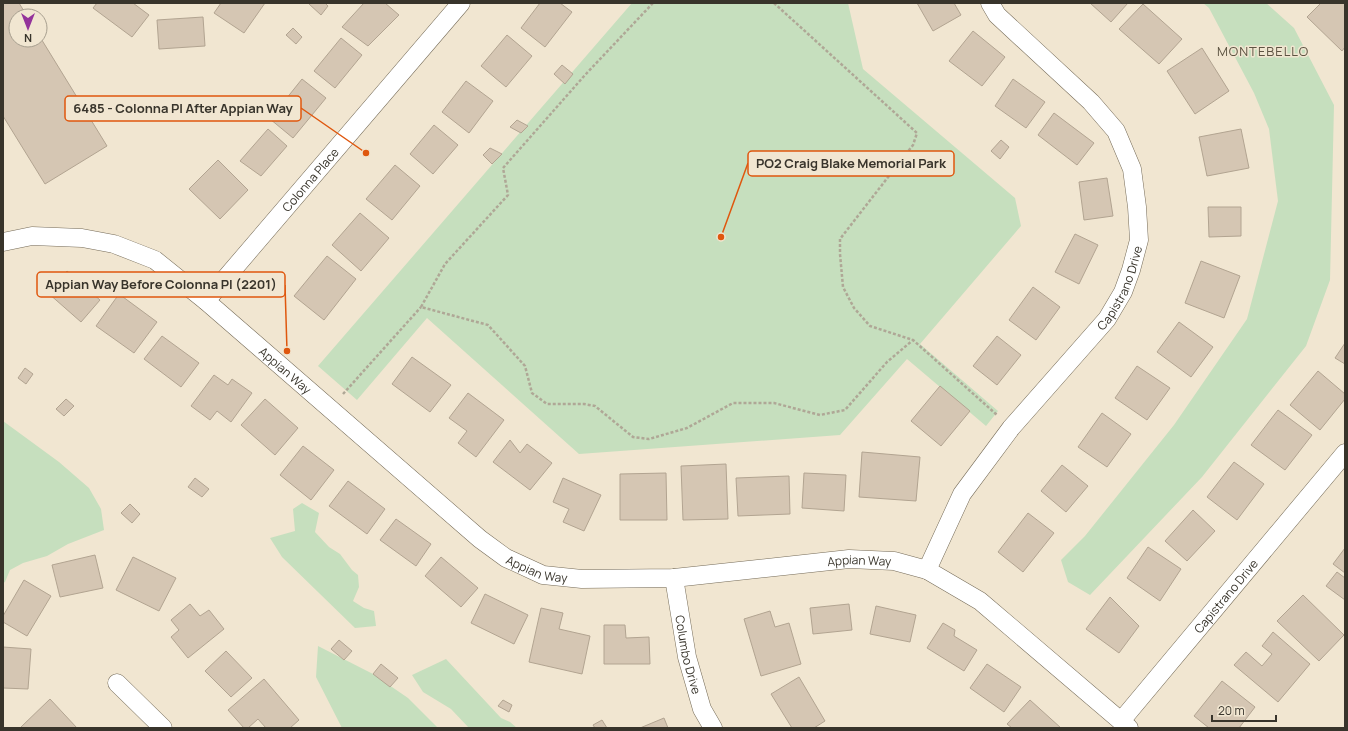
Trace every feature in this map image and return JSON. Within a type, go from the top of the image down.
[{"type":"street","name":"Colonna Place","points":[[206,301],[461,3]]},
{"type":"street","name":"Capistrano Drive","points":[[927,570],[962,494],[1011,428],[1107,319],[1123,292],[1139,240],[1137,207],[1132,169],[1116,131],[1091,102],[997,14],[990,3]]},
{"type":"street","name":"Appian Way","points":[[3,242],[32,236],[82,238],[114,244],[155,260],[206,301],[480,539],[506,558],[543,575],[582,579],[674,578],[849,559],[894,561],[927,570],[980,601],[1125,724]]},
{"type":"street","name":"Capistrano Drive","points":[[1125,724],[1345,453]]},
{"type":"street","name":"Columbo Drive","points":[[674,578],[687,657],[702,709],[712,728]]},
{"type":"street","points":[[117,683],[163,728]]},
{"type":"path","points":[[330,409],[421,306],[446,264],[508,195],[503,168],[585,75],[653,3]]},
{"type":"path","points":[[774,3],[917,134],[913,145],[840,239],[842,287],[854,308],[870,326],[913,340],[1011,428]]},
{"type":"path","points":[[421,306],[488,325],[525,366],[532,393],[547,404],[584,404],[595,406],[633,437],[649,439],[687,428],[733,403],[774,403],[820,415],[845,410],[887,362],[913,340]]},
{"type":"green space","points":[[632,3],[848,3],[863,69],[1015,198],[1021,226],[920,344],[998,411],[986,426],[907,359],[840,435],[579,454],[427,318],[357,400],[318,366]]},
{"type":"green space","points":[[1203,3],[1266,3],[1294,28],[1334,105],[1330,280],[1306,346],[1202,477],[1090,595],[1068,582],[1061,560],[1085,536],[1174,425],[1247,319],[1278,201],[1269,129],[1254,93],[1209,8]]},
{"type":"green space","points":[[3,421],[59,462],[89,488],[101,509],[104,530],[68,544],[47,556],[23,563],[10,570],[5,582],[3,583]]},
{"type":"green space","points":[[302,503],[319,513],[315,532],[329,547],[340,554],[352,570],[358,575],[359,587],[353,601],[364,608],[374,611],[376,626],[355,628],[282,557],[270,538],[295,531],[293,509]]},
{"type":"green space","points":[[318,646],[373,674],[408,698],[438,728],[342,728],[316,677]]},
{"type":"green space","points":[[446,659],[501,718],[510,722],[517,728],[469,728],[451,709],[423,692],[412,675]]},
{"type":"building","points":[[3,3],[19,3],[22,8],[8,8],[8,48],[47,48],[107,146],[45,184],[3,116]]},
{"type":"building","points":[[97,3],[133,3],[149,15],[132,37],[93,8]]},
{"type":"building","points":[[221,3],[265,3],[244,33],[214,13]]},
{"type":"building","points":[[325,3],[328,6],[321,15],[309,4]]},
{"type":"building","points":[[364,3],[385,3],[399,15],[368,46],[342,27]]},
{"type":"building","points":[[540,3],[560,3],[572,12],[545,47],[521,28]]},
{"type":"building","points":[[917,3],[954,3],[961,15],[933,31]]},
{"type":"building","points":[[1090,3],[1128,3],[1111,22]]},
{"type":"building","points":[[1321,3],[1345,4],[1345,47],[1342,51],[1307,17]]},
{"type":"building","points":[[1143,4],[1182,39],[1159,64],[1119,29]]},
{"type":"building","points":[[203,17],[205,46],[159,49],[157,20]]},
{"type":"building","points":[[293,28],[302,37],[296,44],[286,35]]},
{"type":"building","points":[[973,31],[1005,57],[982,86],[949,61]]},
{"type":"building","points":[[507,35],[532,56],[506,87],[481,66]]},
{"type":"building","points":[[341,38],[362,55],[335,88],[314,71]]},
{"type":"building","points":[[1202,48],[1229,91],[1195,114],[1167,71]]},
{"type":"building","points":[[562,65],[573,74],[565,84],[554,74]]},
{"type":"building","points":[[302,79],[326,98],[293,138],[270,119]]},
{"type":"building","points":[[1013,79],[1045,102],[1026,128],[995,106]]},
{"type":"building","points":[[466,81],[493,101],[469,133],[442,112]]},
{"type":"building","points":[[1054,113],[1094,143],[1077,165],[1038,135]]},
{"type":"building","points":[[517,120],[528,126],[521,133],[510,127]]},
{"type":"building","points":[[434,125],[458,145],[433,174],[410,154]]},
{"type":"building","points":[[268,129],[287,146],[261,176],[240,161]]},
{"type":"building","points":[[1241,129],[1249,168],[1207,176],[1199,137]]},
{"type":"building","points":[[1001,140],[1009,147],[1000,159],[991,151]]},
{"type":"building","points":[[490,148],[502,154],[492,164],[483,155]]},
{"type":"building","points":[[218,160],[248,190],[220,219],[189,189]]},
{"type":"building","points":[[395,165],[420,186],[392,220],[366,199]]},
{"type":"building","points":[[1107,178],[1113,216],[1084,220],[1079,182]]},
{"type":"building","points":[[1208,207],[1241,207],[1241,236],[1209,237]]},
{"type":"building","points":[[360,213],[389,238],[361,271],[332,245]]},
{"type":"building","points":[[1075,234],[1098,245],[1079,284],[1055,272]]},
{"type":"building","points":[[327,256],[356,279],[324,320],[294,296]]},
{"type":"building","points":[[1201,261],[1240,276],[1224,318],[1185,303]]},
{"type":"building","points":[[67,271],[100,300],[81,322],[48,293]]},
{"type":"building","points":[[1033,287],[1060,307],[1036,340],[1009,320]]},
{"type":"building","points":[[119,294],[157,322],[134,353],[96,326]]},
{"type":"building","points":[[1179,322],[1213,347],[1191,377],[1157,352]]},
{"type":"building","points":[[162,336],[199,363],[181,387],[144,359]]},
{"type":"building","points":[[997,336],[1021,355],[997,385],[973,366]]},
{"type":"building","points":[[1345,343],[1345,364],[1335,358]]},
{"type":"building","points":[[412,357],[451,385],[430,412],[392,384]]},
{"type":"building","points":[[1137,366],[1170,388],[1147,420],[1115,398]]},
{"type":"building","points":[[25,368],[33,374],[26,384],[18,378]]},
{"type":"building","points":[[1318,371],[1345,394],[1345,399],[1320,430],[1290,405]]},
{"type":"building","points":[[214,375],[228,385],[232,379],[252,393],[231,422],[217,411],[210,420],[191,406]]},
{"type":"building","points":[[940,386],[970,411],[941,446],[911,421]]},
{"type":"building","points":[[468,393],[504,420],[476,457],[458,443],[467,431],[449,418]]},
{"type":"building","points":[[66,399],[74,406],[64,416],[56,409]]},
{"type":"building","points":[[265,399],[298,428],[275,455],[241,425]]},
{"type":"building","points":[[1278,410],[1312,435],[1285,470],[1251,445]]},
{"type":"building","points":[[1102,413],[1131,434],[1107,467],[1078,447]]},
{"type":"building","points":[[510,440],[520,453],[527,444],[552,463],[530,490],[493,462]]},
{"type":"building","points":[[303,446],[334,470],[311,500],[280,475]]},
{"type":"building","points":[[862,452],[920,457],[916,501],[859,497]]},
{"type":"building","points":[[1234,462],[1264,484],[1237,520],[1207,497]]},
{"type":"building","points":[[726,464],[728,519],[683,520],[681,466]]},
{"type":"building","points":[[1062,465],[1088,486],[1066,512],[1041,491]]},
{"type":"building","points":[[666,473],[667,520],[620,520],[620,474]]},
{"type":"building","points":[[804,473],[846,475],[844,511],[802,508]]},
{"type":"building","points":[[789,476],[790,514],[738,516],[736,478]]},
{"type":"building","points":[[195,478],[209,489],[202,497],[188,487]]},
{"type":"building","points":[[563,478],[601,495],[584,531],[563,522],[569,509],[553,502]]},
{"type":"building","points":[[348,481],[385,509],[367,534],[329,506]]},
{"type":"building","points":[[130,504],[140,514],[132,523],[121,513]]},
{"type":"building","points":[[1193,510],[1215,531],[1187,561],[1165,541]]},
{"type":"building","points":[[1028,513],[1054,533],[1023,572],[998,552]]},
{"type":"building","points":[[396,519],[431,544],[416,566],[380,540]]},
{"type":"building","points":[[1148,547],[1181,569],[1160,601],[1127,578]]},
{"type":"building","points":[[1345,548],[1345,573],[1333,564]]},
{"type":"building","points":[[95,555],[103,588],[60,597],[52,565]]},
{"type":"building","points":[[133,557],[176,578],[159,611],[116,590]]},
{"type":"building","points":[[441,557],[478,588],[461,607],[425,576]]},
{"type":"building","points":[[1337,572],[1345,578],[1345,600],[1326,586]]},
{"type":"building","points":[[24,580],[51,596],[27,636],[3,622],[3,616]]},
{"type":"building","points":[[485,594],[528,615],[514,644],[471,623]]},
{"type":"building","points":[[1303,595],[1344,635],[1319,661],[1277,621]]},
{"type":"building","points":[[1110,597],[1139,626],[1119,653],[1086,629]]},
{"type":"building","points":[[190,604],[200,616],[209,610],[224,629],[188,658],[171,637],[179,630],[171,620]]},
{"type":"building","points":[[849,604],[852,630],[813,634],[810,608]]},
{"type":"building","points":[[876,606],[916,615],[910,642],[870,634]]},
{"type":"building","points":[[541,608],[563,613],[559,629],[590,636],[582,674],[529,662]]},
{"type":"building","points":[[770,611],[775,627],[789,623],[801,664],[761,676],[744,619]]},
{"type":"building","points":[[943,623],[955,630],[954,636],[977,650],[964,671],[927,648]]},
{"type":"building","points":[[604,625],[625,625],[626,638],[649,637],[650,664],[604,664]]},
{"type":"building","points":[[1273,632],[1310,664],[1278,702],[1234,665],[1246,652],[1262,666],[1272,654],[1262,646]]},
{"type":"building","points":[[339,640],[352,651],[344,660],[331,649]]},
{"type":"building","points":[[3,647],[31,649],[28,689],[3,688]]},
{"type":"building","points":[[226,651],[252,678],[231,697],[205,671]]},
{"type":"building","points":[[381,664],[398,678],[390,687],[373,674]]},
{"type":"building","points":[[987,664],[1021,687],[1004,712],[970,688]]},
{"type":"building","points":[[799,677],[825,721],[814,728],[792,728],[771,694]]},
{"type":"building","points":[[264,679],[299,720],[290,728],[266,728],[258,719],[248,728],[244,728],[228,710]]},
{"type":"building","points":[[1222,681],[1255,707],[1239,728],[1209,728],[1194,716]]},
{"type":"building","points":[[50,699],[77,728],[21,727]]},
{"type":"building","points":[[503,700],[512,705],[509,712],[498,706]]},
{"type":"building","points":[[1030,700],[1061,728],[1012,728],[1007,724]]},
{"type":"building","points":[[664,718],[668,728],[640,728]]},
{"type":"building","points":[[602,720],[607,728],[595,728],[593,725]]},
{"type":"place","name":"6485 - Colonna Pl After Appian Way","points":[[366,153]]},
{"type":"place","name":"PO2 Craig Blake Memorial Park","points":[[721,237]]},
{"type":"place","name":"Appian Way Before Colonna Pl (2201)","points":[[287,351]]},
{"type":"district","name":"MONTEBELLO","points":[[1263,51]]}]
